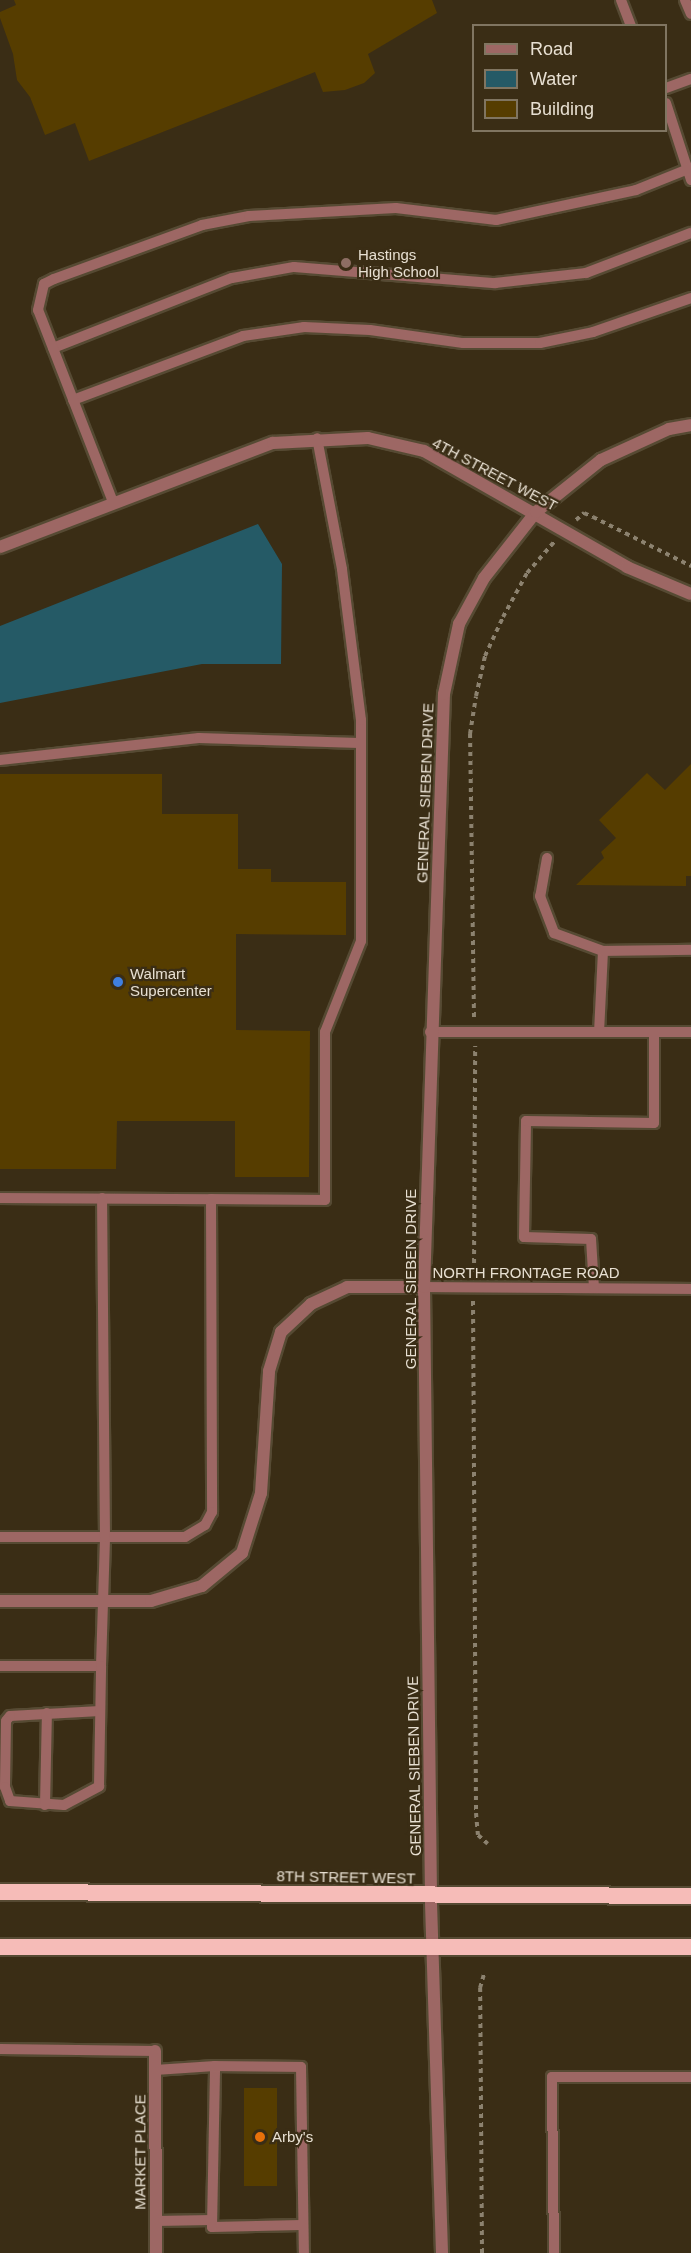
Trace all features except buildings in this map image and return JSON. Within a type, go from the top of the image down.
[{"type":"highway","name":"8TH STREET WEST","points":[[0,1892],[691,1896]]},
{"type":"highway","points":[[0,1947],[691,1947]]},
{"type":"street","name":"GENERAL SIEBEN DRIVE","points":[[442,2253],[431,1896],[424,1287],[430,1032],[444,694],[459,624],[484,579],[536,512],[601,460],[669,429],[691,425]]},
{"type":"street","name":"4TH STREET WEST","points":[[0,547],[113,502],[273,443],[317,438],[368,438],[424,451],[536,512],[627,567],[691,594]]},
{"type":"street","name":"NORTH FRONTAGE ROAD","points":[[0,1601],[151,1601],[202,1586],[242,1552],[261,1493],[269,1371],[281,1332],[311,1304],[347,1287],[424,1287]]},
{"type":"street","name":"MARKET PLACE","points":[[155,2051],[156,2253]]},
{"type":"lane","points":[[621,0],[630,24]]},
{"type":"lane","points":[[685,0],[691,14]]},
{"type":"lane","points":[[667,88],[691,79]]},
{"type":"lane","points":[[113,502],[38,310],[38,297],[44,285],[202,225],[292,211],[396,208],[496,220],[636,190],[690,173],[667,107]]},
{"type":"lane","points":[[53,348],[232,278],[284,269],[495,284],[586,273],[691,233]]},
{"type":"lane","points":[[73,400],[243,336],[304,327],[370,330],[463,343],[540,343],[593,332],[691,298]]},
{"type":"lane","points":[[0,1198],[325,1200],[325,1032],[361,941],[359,743],[361,720],[355,656],[317,438]]},
{"type":"lane","points":[[0,760],[199,738],[359,743]]},
{"type":"lane","points":[[547,858],[540,896],[554,933],[603,951],[691,950]]},
{"type":"lane","points":[[599,1032],[603,951]]},
{"type":"lane","points":[[430,1032],[691,1032]]},
{"type":"lane","points":[[594,1288],[591,1239],[524,1237],[526,1121],[654,1123],[654,1032]]},
{"type":"lane","points":[[100,1711],[18,1713],[6,1721],[5,1795],[16,1804],[45,1805],[76,1800],[99,1786],[105,1537],[102,1198]]},
{"type":"lane","points":[[0,1537],[185,1537],[205,1526],[212,1512],[211,1199]]},
{"type":"lane","name":"NORTH FRONTAGE ROAD","points":[[424,1287],[691,1289]]},
{"type":"lane","points":[[0,1666],[101,1666]]},
{"type":"lane","points":[[45,1805],[46,1713]]},
{"type":"lane","points":[[0,2049],[155,2051]]},
{"type":"lane","points":[[155,2070],[215,2066],[301,2067],[301,2225],[304,2253]]},
{"type":"lane","points":[[215,2066],[212,2228],[301,2225]]},
{"type":"lane","points":[[554,2253],[552,2077],[691,2077]]},
{"type":"lane","points":[[156,2221],[212,2220]]},
{"type":"path","points":[[593,517],[691,566]]},
{"type":"path","points":[[488,1845],[478,1835],[476,1813],[474,1032],[470,734],[485,656],[502,617],[527,573],[565,529]]},
{"type":"path","points":[[482,2253],[480,1988],[484,1974]]},
{"type":"water","points":[[258,524],[282,564],[281,664],[202,664],[0,703],[0,626]]},
{"type":"place","name":"Hastings High School","points":[[346,263]]},
{"type":"place","name":"Walmart Supercenter","points":[[118,982]]},
{"type":"place","name":"Arby's","points":[[260,2137]]}]
